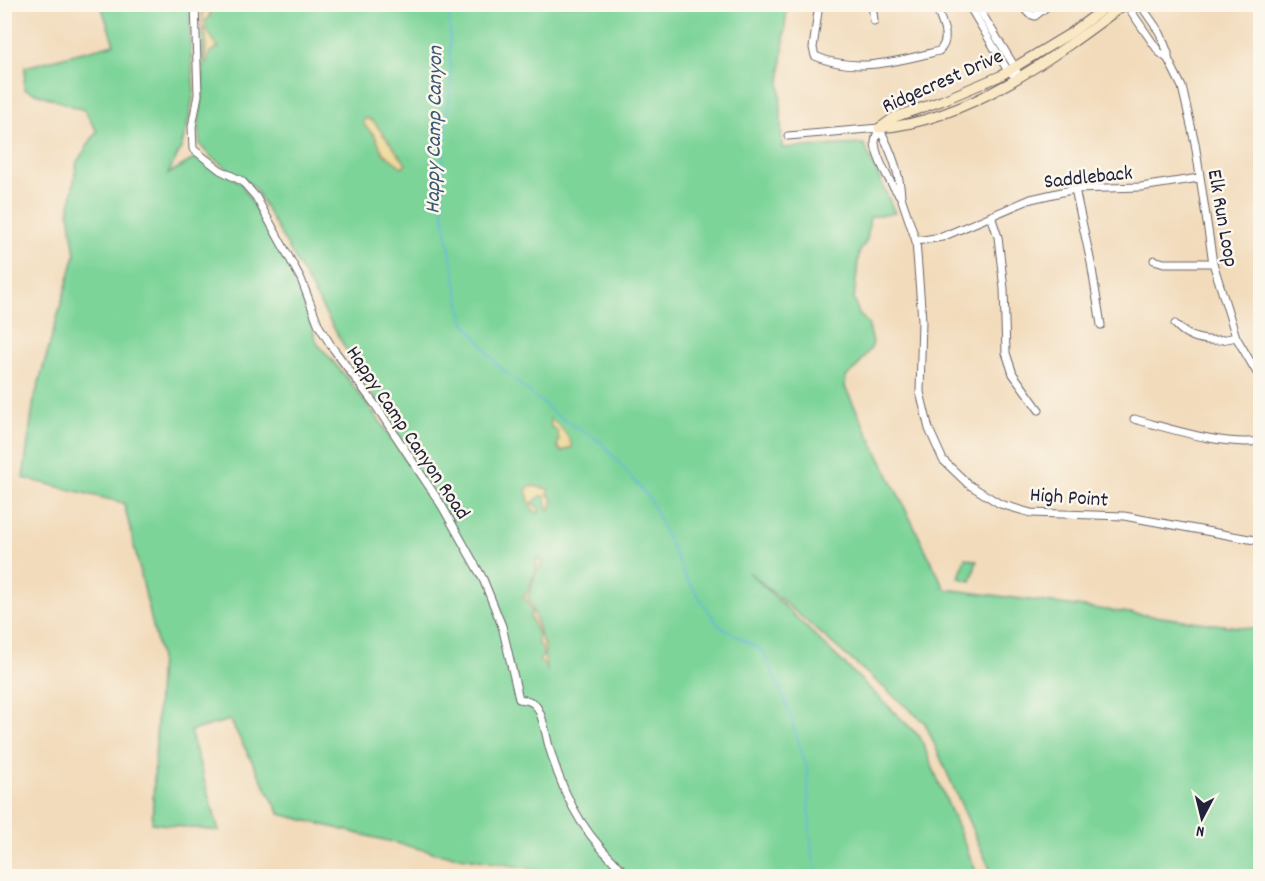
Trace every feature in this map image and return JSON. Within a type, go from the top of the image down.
[{"type":"street","name":"Happy Camp Canyon Road","points":[[195,4],[198,95],[192,128],[193,149],[220,170],[242,181],[256,197],[301,279],[319,326],[376,406],[442,506],[483,579],[506,639],[519,699],[528,700],[538,707],[550,753],[571,808],[602,851],[629,876]]},
{"type":"street","points":[[819,4],[813,48],[815,56],[823,60],[849,64],[887,63],[939,51],[946,42],[946,34],[936,7],[944,4]]},
{"type":"street","points":[[872,4],[874,21]]},
{"type":"street","points":[[968,4],[1019,78]]},
{"type":"street","points":[[976,4],[1011,69]]},
{"type":"street","points":[[1020,4],[1029,14],[1035,16],[1050,4]]},
{"type":"street","name":"Ridgecrest Drive","points":[[879,128],[895,117],[941,101],[1011,69],[1071,33],[1110,4]]},
{"type":"street","name":"Ridgecrest Drive","points":[[788,136],[897,127],[959,108],[1019,78],[1126,4]]},
{"type":"street","name":"Elk Run Loop","points":[[1126,4],[1160,52],[1168,59],[1182,87],[1196,143],[1199,178],[1213,263],[1236,337],[1260,378]]},
{"type":"street","name":"Elk Run Loop","points":[[1140,4],[1160,33],[1168,59]]},
{"type":"street","name":"High Point","points":[[879,128],[888,143],[898,175],[901,197],[916,241],[922,320],[920,392],[929,429],[944,460],[968,484],[1000,504],[1031,513],[1124,516],[1260,541]]},
{"type":"street","name":"High Point","points":[[879,128],[875,143],[886,174],[901,197]]},
{"type":"street","points":[[890,179],[898,175]]},
{"type":"street","name":"Saddleback","points":[[916,241],[942,237],[1031,199],[1075,189],[1141,187],[1199,178]]},
{"type":"street","points":[[1075,189],[1091,263],[1101,325]]},
{"type":"street","points":[[990,216],[998,237],[1003,279],[1006,353],[1013,374],[1039,410]]},
{"type":"street","points":[[1154,260],[1164,263],[1213,263]]},
{"type":"street","points":[[1175,324],[1184,334],[1201,339],[1219,341],[1236,337]]},
{"type":"street","points":[[1134,419],[1203,436],[1260,441]]},
{"type":"green space","points":[[101,5],[191,5],[190,39],[194,92],[181,148],[168,174],[199,156],[241,183],[295,276],[317,343],[384,427],[434,505],[254,187],[211,157],[200,145],[198,129],[203,90],[202,5],[787,5],[780,83],[782,148],[864,144],[895,213],[870,217],[867,240],[859,253],[854,299],[858,312],[868,324],[873,342],[857,367],[846,377],[845,387],[945,589],[1260,630],[1260,876],[993,876],[925,723],[749,572],[920,737],[978,876],[576,876],[436,853],[280,814],[230,720],[190,731],[219,831],[152,823],[160,656],[124,503],[23,478],[34,400],[75,255],[69,212],[77,162],[97,131],[84,110],[24,89],[25,67],[114,44]]},
{"type":"green space","points":[[965,558],[977,561],[971,581],[959,578]]},
{"type":"sand","points":[[203,5],[208,6],[209,17],[211,16],[205,20],[205,28],[219,48],[209,53],[208,62],[205,61],[206,37],[202,26]]},
{"type":"sand","points":[[367,118],[374,122],[406,164],[402,167],[383,153],[375,136],[365,126],[363,121]]},
{"type":"sand","points":[[550,419],[569,438],[572,447],[561,452],[557,446],[559,440],[557,430],[551,427]]},
{"type":"sand","points":[[528,487],[549,489],[548,494],[553,499],[550,510],[545,496],[541,496],[532,503],[539,508],[539,513],[531,507],[526,491]]},
{"type":"sand","points":[[537,557],[543,561],[535,575],[528,598],[546,649],[544,656],[547,671],[545,665],[539,661],[543,655],[543,649],[538,644],[538,634],[530,616],[532,613],[527,601],[523,598],[536,570]]},
{"type":"waterway","name":"Happy Camp Canyon","points":[[449,4],[451,81],[443,159],[443,214],[463,319],[497,365],[559,417],[601,442],[649,498],[686,578],[719,626],[763,651],[784,698],[807,768],[811,848],[817,876]]}]
